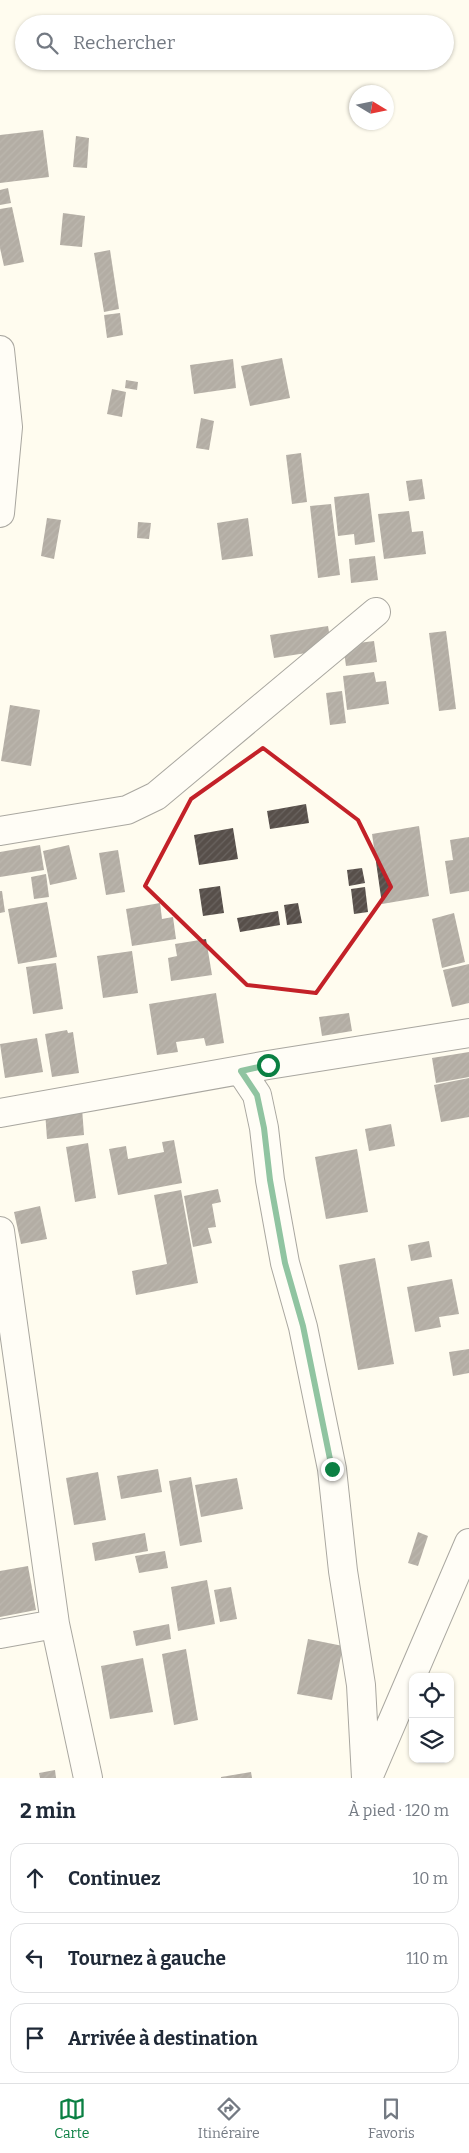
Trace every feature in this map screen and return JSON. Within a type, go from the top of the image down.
[{"type":"street","points":[[0,350],[8,427],[0,513]]},
{"type":"street","points":[[0,830],[126,810],[156,796],[376,612]]},
{"type":"street","points":[[0,1113],[469,1033]]},
{"type":"street","points":[[241,1071],[257,1095],[285,1263],[303,1326],[332,1469],[343,1571],[361,1685],[367,1778]]},
{"type":"street","points":[[0,1231],[55,1624],[88,1778]]},
{"type":"street","points":[[367,1778],[469,1543]]},
{"type":"street","points":[[0,1634],[55,1624]]},
{"type":"highlighted area","points":[[263,748],[358,820],[391,887],[316,993],[247,985],[145,886],[191,799]]},
{"type":"building","points":[[43,130],[49,177],[0,183],[0,135]]},
{"type":"building","points":[[76,136],[89,138],[87,168],[73,167]]},
{"type":"building","points":[[8,188],[11,203],[0,205],[0,190]]},
{"type":"building","points":[[12,207],[24,262],[4,266],[0,248],[0,209]]},
{"type":"building","points":[[63,213],[85,216],[82,247],[60,245]]},
{"type":"building","points":[[110,250],[119,309],[104,312],[94,253]]},
{"type":"building","points":[[120,313],[123,335],[107,338],[104,315]]},
{"type":"building","points":[[282,358],[290,398],[250,406],[241,366]]},
{"type":"building","points":[[233,359],[236,388],[194,394],[190,365]]},
{"type":"building","points":[[126,380],[138,382],[137,390],[125,388]]},
{"type":"building","points":[[112,389],[126,392],[122,417],[107,414]]},
{"type":"building","points":[[201,418],[214,421],[209,450],[196,448]]},
{"type":"building","points":[[301,453],[307,502],[292,504],[286,455]]},
{"type":"building","points":[[422,479],[425,499],[409,501],[406,481]]},
{"type":"building","points":[[369,493],[375,542],[355,545],[354,534],[338,536],[334,497]]},
{"type":"building","points":[[331,504],[340,575],[318,578],[310,506]]},
{"type":"building","points":[[409,511],[412,532],[423,531],[426,554],[384,559],[378,514]]},
{"type":"building","points":[[47,518],[61,520],[54,559],[41,556]]},
{"type":"building","points":[[248,518],[253,556],[222,560],[217,523]]},
{"type":"building","points":[[138,522],[151,523],[149,539],[137,538]]},
{"type":"building","points":[[375,556],[378,580],[351,583],[349,559]]},
{"type":"building","points":[[328,626],[332,649],[274,658],[270,635]]},
{"type":"building","points":[[446,631],[456,709],[439,711],[429,633]]},
{"type":"building","points":[[374,641],[377,662],[346,666],[343,645]]},
{"type":"building","points":[[374,672],[376,682],[386,681],[389,704],[347,710],[343,676]]},
{"type":"building","points":[[342,691],[346,723],[330,725],[326,693]]},
{"type":"building","points":[[10,705],[40,710],[31,766],[1,761]]},
{"type":"building","points":[[306,804],[309,823],[270,829],[267,811]]},
{"type":"building","points":[[419,826],[429,896],[382,904],[372,834]]},
{"type":"building","points":[[233,828],[238,859],[199,865],[194,835]]},
{"type":"building","points":[[469,837],[469,891],[450,894],[445,861],[453,860],[450,840]]},
{"type":"building","points":[[40,845],[44,870],[0,877],[0,852]]},
{"type":"building","points":[[69,845],[77,879],[50,885],[43,851]]},
{"type":"building","points":[[118,850],[125,892],[106,895],[99,853]]},
{"type":"building","points":[[362,868],[365,883],[349,886],[347,870]]},
{"type":"building","points":[[46,874],[49,897],[34,899],[31,877]]},
{"type":"building","points":[[220,886],[224,913],[203,916],[199,889]]},
{"type":"building","points":[[365,887],[368,912],[354,914],[351,889]]},
{"type":"building","points":[[0,891],[2,891],[5,912],[0,913]]},
{"type":"building","points":[[47,902],[57,957],[18,964],[8,909]]},
{"type":"building","points":[[160,903],[162,919],[173,917],[176,939],[132,946],[126,909]]},
{"type":"building","points":[[298,903],[302,923],[287,925],[284,905]]},
{"type":"building","points":[[278,911],[280,925],[240,932],[237,918]]},
{"type":"building","points":[[454,913],[465,962],[442,968],[432,919]]},
{"type":"building","points":[[206,939],[212,975],[171,981],[168,958],[177,956],[175,944]]},
{"type":"building","points":[[132,951],[138,993],[103,998],[97,956]]},
{"type":"building","points":[[56,963],[63,1009],[33,1014],[26,967]]},
{"type":"building","points":[[469,964],[469,1003],[452,1007],[443,970]]},
{"type":"building","points":[[216,993],[224,1043],[206,1046],[204,1038],[176,1042],[178,1052],[157,1055],[149,1004]]},
{"type":"building","points":[[349,1013],[352,1031],[322,1036],[319,1017]]},
{"type":"building","points":[[67,1030],[68,1033],[73,1032],[79,1073],[52,1077],[45,1034]]},
{"type":"building","points":[[37,1038],[43,1072],[5,1078],[0,1044]]},
{"type":"building","points":[[469,1052],[469,1077],[436,1083],[432,1058]]},
{"type":"building","points":[[469,1078],[469,1117],[441,1122],[434,1085]]},
{"type":"building","points":[[82,1108],[84,1135],[47,1139],[45,1111]]},
{"type":"building","points":[[391,1124],[395,1146],[369,1151],[365,1129]]},
{"type":"building","points":[[174,1140],[182,1183],[118,1195],[109,1149],[126,1146],[128,1159],[164,1152],[162,1142]]},
{"type":"building","points":[[88,1143],[96,1198],[75,1202],[66,1147]]},
{"type":"building","points":[[357,1149],[368,1212],[326,1219],[315,1157]]},
{"type":"building","points":[[218,1189],[221,1202],[212,1204],[216,1227],[208,1228],[212,1243],[193,1247],[184,1196]]},
{"type":"building","points":[[181,1190],[198,1283],[136,1295],[132,1271],[167,1264],[154,1195]]},
{"type":"building","points":[[40,1206],[47,1239],[21,1244],[14,1212]]},
{"type":"building","points":[[429,1241],[432,1257],[411,1261],[408,1245]]},
{"type":"building","points":[[375,1258],[394,1364],[358,1370],[339,1265]]},
{"type":"building","points":[[452,1279],[459,1314],[439,1317],[441,1327],[415,1332],[407,1287]]},
{"type":"building","points":[[469,1349],[469,1373],[453,1376],[449,1352]]},
{"type":"building","points":[[158,1469],[162,1492],[121,1499],[117,1476]]},
{"type":"building","points":[[98,1472],[106,1520],[74,1525],[66,1478]]},
{"type":"building","points":[[191,1477],[202,1542],[180,1546],[169,1481]]},
{"type":"building","points":[[237,1478],[243,1509],[201,1517],[195,1485]]},
{"type":"building","points":[[418,1532],[428,1536],[418,1566],[408,1563]]},
{"type":"building","points":[[145,1533],[148,1551],[95,1561],[92,1543]]},
{"type":"building","points":[[165,1551],[168,1568],[139,1573],[135,1556]]},
{"type":"building","points":[[28,1566],[36,1610],[0,1617],[0,1571]]},
{"type":"building","points":[[207,1580],[215,1624],[178,1631],[171,1587]]},
{"type":"building","points":[[231,1587],[237,1619],[220,1622],[214,1590]]},
{"type":"building","points":[[169,1624],[171,1639],[136,1646],[133,1631]]},
{"type":"building","points":[[308,1639],[343,1646],[332,1700],[297,1694]]},
{"type":"building","points":[[186,1649],[198,1720],[174,1725],[162,1654]]},
{"type":"building","points":[[143,1658],[153,1712],[110,1719],[101,1666]]},
{"type":"building","points":[[55,1770],[56,1778],[40,1778],[39,1773]]},
{"type":"building","points":[[251,1772],[252,1778],[221,1778],[221,1777]]},
{"type":"route","points":[[268,1065],[241,1071],[257,1095],[285,1263],[303,1326],[332,1469]]}]
